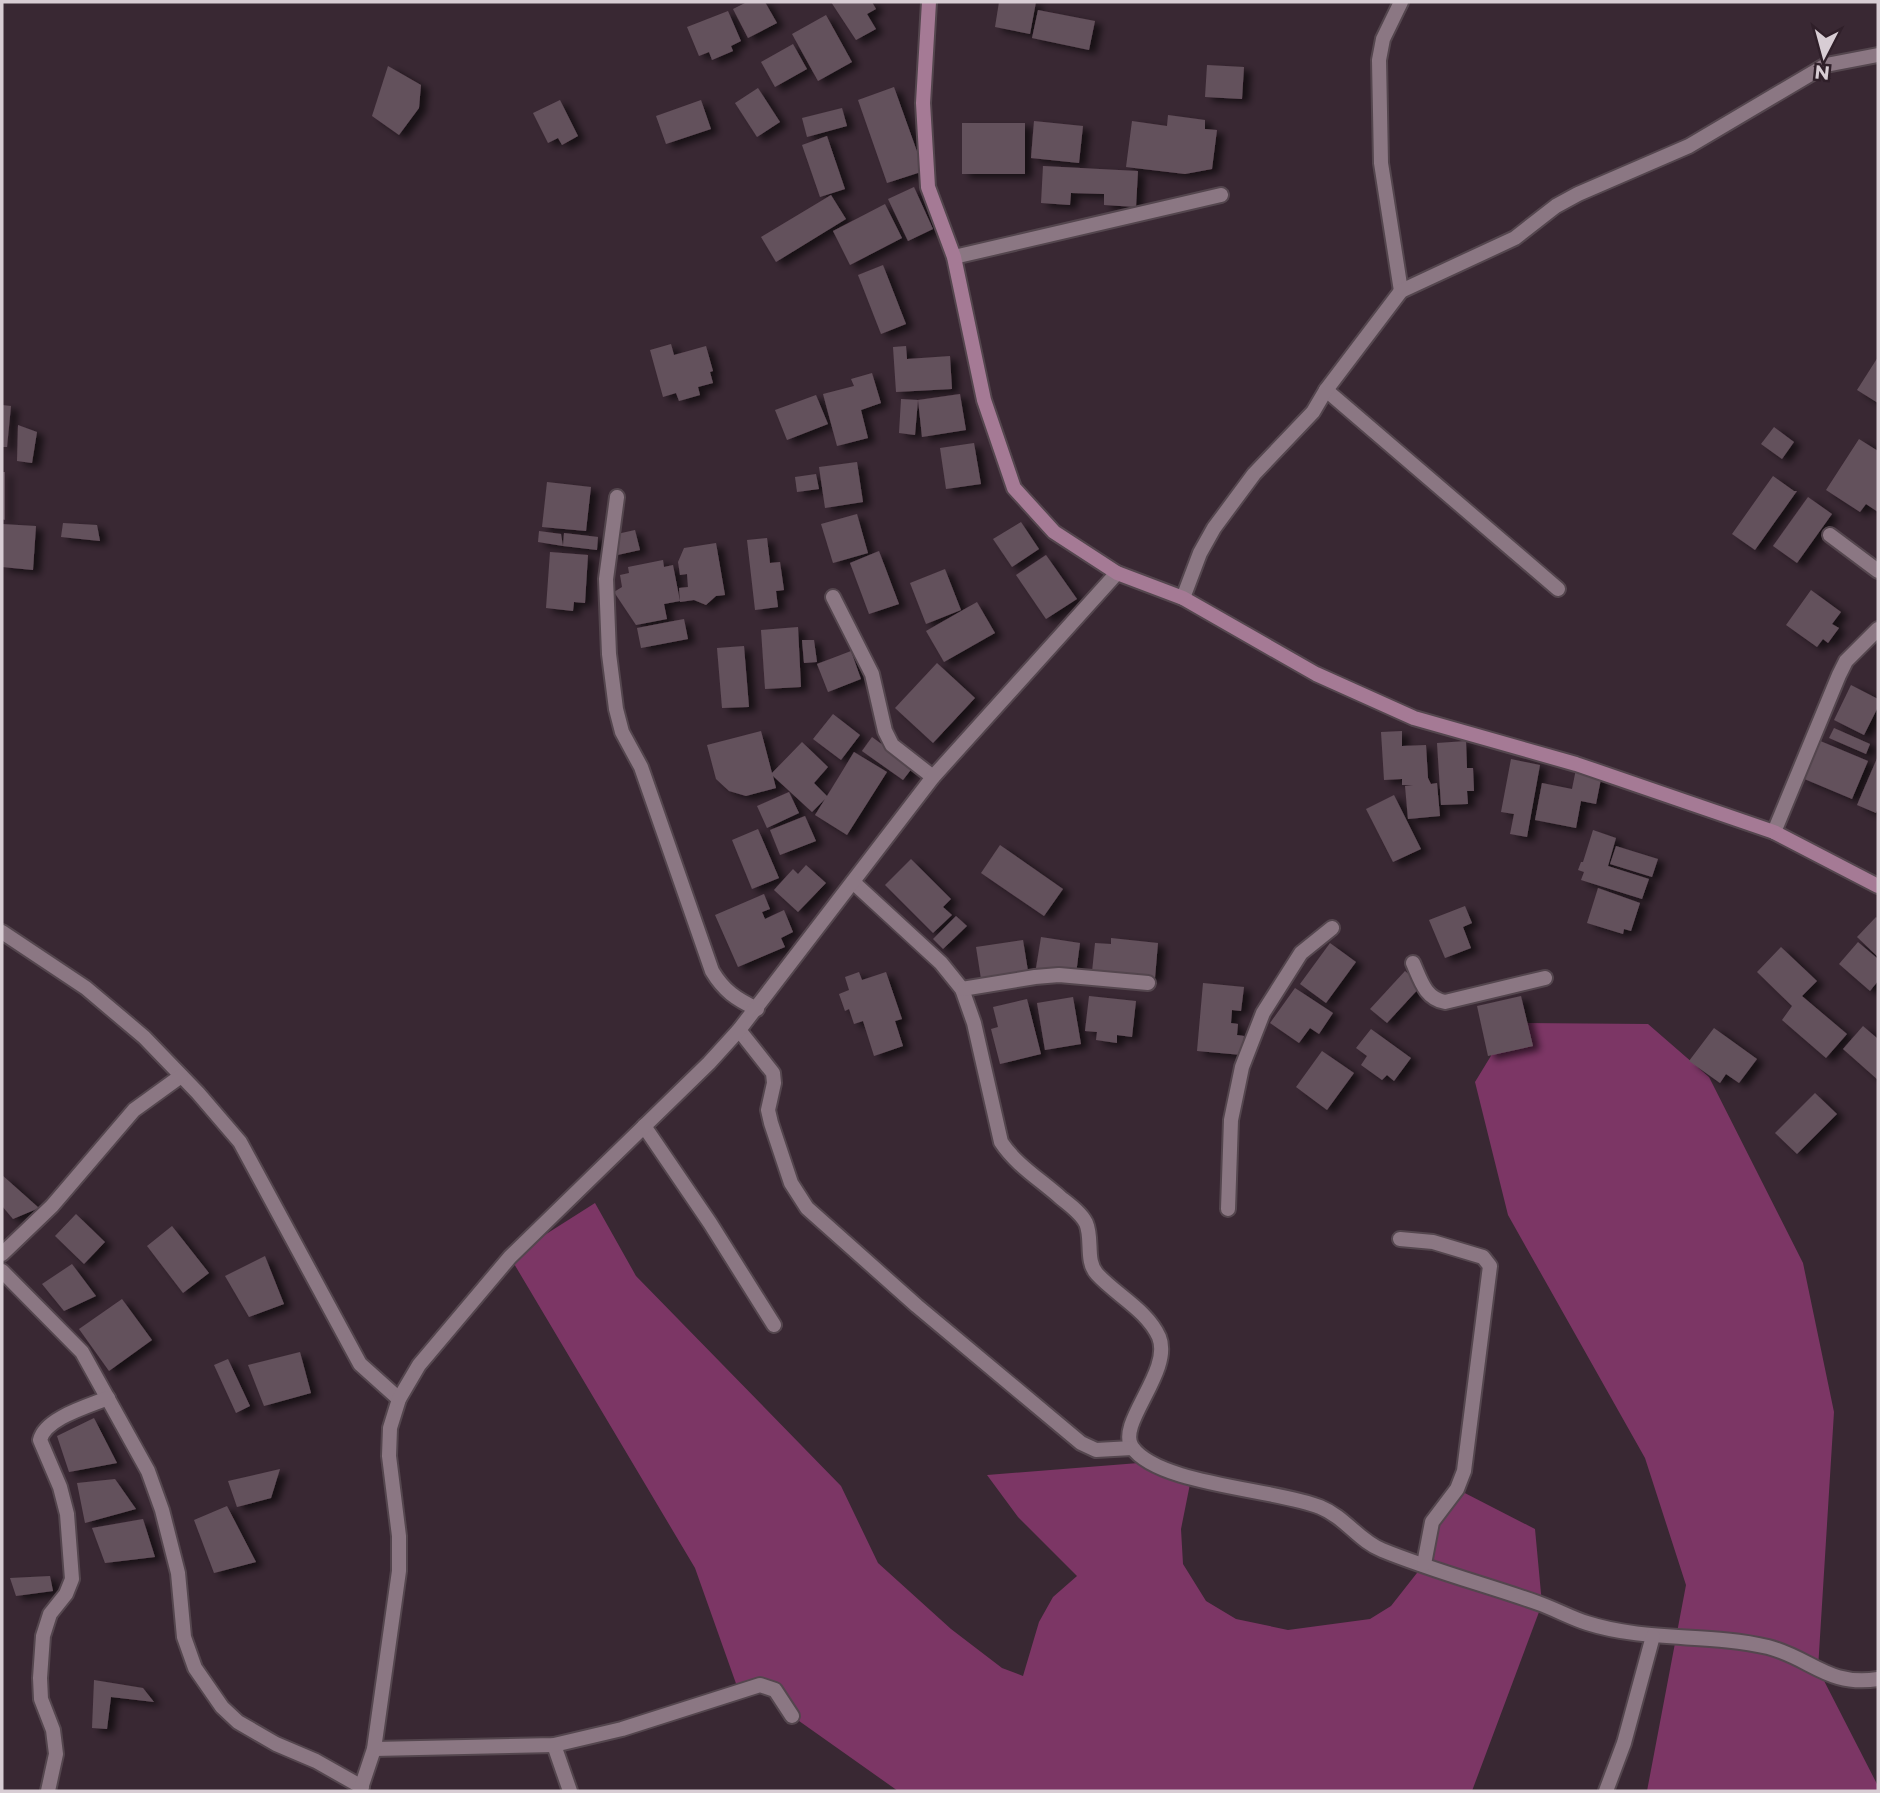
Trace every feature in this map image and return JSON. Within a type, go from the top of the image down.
[{"type":"street","points":[[929,2],[923,103],[928,187],[954,257],[984,400],[1014,488],[1054,531],[1117,573],[1183,598],[1316,674],[1413,718],[1576,764],[1774,832],[1878,886]]},
{"type":"street","points":[[1401,2],[1383,39],[1379,60],[1381,163],[1401,290]]},
{"type":"street","points":[[1183,598],[1214,527],[1254,474],[1313,412],[1326,390],[1401,290],[1515,239],[1556,206],[1689,146],[1826,65],[1878,55]]},
{"type":"street","points":[[954,257],[1221,195]]},
{"type":"street","points":[[1326,390],[1558,589]]},
{"type":"street","points":[[617,497],[606,579],[609,654],[622,733],[641,767],[712,971],[720,985],[732,997],[757,1009]]},
{"type":"street","points":[[1830,535],[1878,571]]},
{"type":"street","points":[[2,1271],[82,1352],[148,1471],[162,1510],[178,1573],[184,1637],[195,1668],[222,1707],[238,1722],[276,1744],[316,1760],[361,1789],[374,1749],[399,1571],[399,1536],[389,1456],[390,1428],[399,1399],[419,1365],[510,1257],[739,1030],[933,777],[1117,573]]},
{"type":"street","points":[[833,597],[872,674],[885,731],[892,745],[933,777]]},
{"type":"street","points":[[1774,832],[1846,661],[1878,629]]},
{"type":"street","points":[[853,882],[940,963],[962,989],[974,1023],[1001,1142],[1009,1155],[1076,1210],[1086,1224],[1093,1270],[1141,1314],[1159,1338],[1161,1350],[1158,1366],[1131,1425],[1129,1438],[1132,1448],[1151,1462],[1191,1479],[1284,1496],[1321,1507],[1343,1519],[1379,1549],[1542,1604],[1588,1624],[1653,1636],[1746,1643],[1772,1648],[1842,1679],[1858,1682],[1878,1679]]},
{"type":"street","points":[[1228,1209],[1231,1120],[1242,1067],[1263,1013],[1301,953],[1332,928]]},
{"type":"street","points":[[2,932],[86,988],[144,1037],[240,1142],[360,1364],[399,1399]]},
{"type":"street","points":[[1413,963],[1427,994],[1435,1000],[1445,1002],[1545,978]]},
{"type":"street","points":[[962,989],[1059,975],[1148,983]]},
{"type":"street","points":[[739,1030],[773,1073],[774,1083],[768,1110],[771,1123],[791,1183],[807,1208],[917,1306],[1081,1443],[1096,1450],[1132,1448]]},
{"type":"street","points":[[2,1254],[52,1206],[134,1110],[181,1076]]},
{"type":"street","points":[[644,1126],[710,1223],[774,1325]]},
{"type":"street","points":[[1400,1239],[1433,1242],[1470,1253],[1483,1257],[1490,1266],[1464,1471],[1457,1489],[1432,1522],[1424,1564]]},
{"type":"street","points":[[48,1791],[56,1754],[53,1730],[41,1699],[43,1636],[50,1614],[66,1594],[72,1580],[67,1514],[60,1487],[40,1440],[50,1423],[108,1398]]},
{"type":"street","points":[[1606,1791],[1624,1744],[1653,1636]]},
{"type":"street","points":[[374,1749],[554,1745],[622,1729],[760,1685],[775,1690],[792,1716]]},
{"type":"street","points":[[554,1745],[570,1791]]},
{"type":"shaded area","points":[[1511,1023],[1648,1024],[1709,1077],[1803,1263],[1834,1412],[1818,1669],[1878,1786],[1878,1791],[1647,1791],[1686,1585],[1645,1458],[1508,1215],[1475,1082]]},
{"type":"shaded area","points":[[595,1203],[636,1276],[841,1486],[878,1563],[951,1629],[1002,1668],[1023,1676],[1039,1622],[1053,1597],[1077,1576],[1018,1517],[987,1475],[1151,1462],[1191,1479],[1181,1529],[1183,1564],[1206,1601],[1236,1619],[1288,1630],[1370,1619],[1391,1606],[1424,1564],[1428,1539],[1457,1489],[1535,1529],[1542,1604],[1472,1791],[898,1791],[792,1716],[775,1690],[739,1692],[695,1568],[510,1257]]},
{"type":"building","points":[[747,2],[765,2],[777,23],[748,38],[733,9]]},
{"type":"building","points":[[831,2],[872,2],[876,9],[867,14],[876,29],[856,40]]},
{"type":"building","points":[[999,2],[1036,2],[1030,34],[995,27]]},
{"type":"building","points":[[1038,10],[1095,21],[1089,50],[1032,38]]},
{"type":"building","points":[[728,11],[741,41],[731,46],[733,51],[712,60],[709,52],[699,56],[687,27]]},
{"type":"building","points":[[826,15],[852,62],[818,81],[792,34]]},
{"type":"building","points":[[793,44],[807,69],[775,87],[761,62]]},
{"type":"building","points":[[1207,65],[1244,67],[1242,99],[1205,97]]},
{"type":"building","points":[[388,66],[421,85],[419,108],[399,135],[372,116]]},
{"type":"building","points":[[894,87],[924,171],[887,183],[858,100]]},
{"type":"building","points":[[758,88],[780,122],[757,137],[735,103]]},
{"type":"building","points":[[560,100],[578,136],[562,145],[558,138],[548,143],[533,113]]},
{"type":"building","points":[[701,100],[711,129],[666,144],[656,116]]},
{"type":"building","points":[[842,108],[847,126],[807,137],[802,118]]},
{"type":"building","points":[[1168,115],[1205,120],[1205,129],[1217,130],[1212,169],[1185,174],[1126,167],[1132,121],[1167,126]]},
{"type":"building","points":[[1034,121],[1083,126],[1079,163],[1031,158]]},
{"type":"building","points":[[962,123],[1025,123],[1025,174],[962,174]]},
{"type":"building","points":[[827,136],[845,189],[820,197],[802,145]]},
{"type":"building","points":[[1043,166],[1138,171],[1136,207],[1104,205],[1104,194],[1071,193],[1070,205],[1041,203]]},
{"type":"building","points":[[914,187],[933,229],[908,241],[888,199]]},
{"type":"building","points":[[831,195],[846,219],[776,262],[761,237]]},
{"type":"building","points":[[885,204],[902,238],[850,265],[833,231]]},
{"type":"building","points":[[883,265],[906,324],[881,334],[858,275]]},
{"type":"building","points":[[671,344],[674,355],[706,346],[713,371],[710,372],[713,383],[698,387],[700,395],[679,401],[676,393],[663,397],[650,350]]},
{"type":"building","points":[[906,346],[907,359],[950,356],[952,389],[896,392],[893,347]]},
{"type":"building","points":[[1878,357],[1878,403],[1857,390]]},
{"type":"building","points":[[872,373],[881,403],[861,410],[868,438],[837,446],[823,394],[854,386],[851,379]]},
{"type":"building","points":[[960,394],[966,430],[922,437],[918,400]]},
{"type":"building","points":[[816,395],[828,424],[787,440],[775,410]]},
{"type":"building","points":[[901,399],[918,400],[915,435],[899,433]]},
{"type":"building","points":[[2,405],[11,406],[7,447],[2,447]]},
{"type":"building","points":[[18,425],[37,432],[32,463],[17,461]]},
{"type":"building","points":[[1774,427],[1794,442],[1782,459],[1761,444]]},
{"type":"building","points":[[1859,439],[1878,451],[1878,512],[1866,504],[1860,512],[1826,490]]},
{"type":"building","points":[[974,443],[981,484],[946,489],[940,448]]},
{"type":"building","points":[[857,462],[863,502],[825,508],[819,467]]},
{"type":"building","points":[[2,472],[5,472],[5,520],[2,519]]},
{"type":"building","points":[[816,474],[819,489],[797,492],[795,477]]},
{"type":"building","points":[[1773,476],[1797,491],[1755,550],[1732,534]]},
{"type":"building","points":[[547,482],[591,487],[586,531],[542,527]]},
{"type":"building","points":[[1808,497],[1832,514],[1797,563],[1773,546]]},
{"type":"building","points":[[857,514],[868,553],[833,563],[821,524]]},
{"type":"building","points":[[1021,522],[1039,549],[1012,567],[993,539]]},
{"type":"building","points":[[63,523],[97,525],[100,541],[61,537]]},
{"type":"building","points":[[2,524],[36,526],[33,570],[2,567]]},
{"type":"building","points":[[635,530],[640,550],[613,556],[608,536]]},
{"type":"building","points":[[539,531],[561,534],[563,546],[538,542]]},
{"type":"building","points":[[564,533],[598,537],[597,550],[563,546]]},
{"type":"building","points":[[767,538],[770,563],[780,562],[784,590],[776,591],[778,607],[755,610],[747,540]]},
{"type":"building","points":[[716,543],[725,595],[716,596],[706,605],[694,600],[680,602],[679,588],[688,587],[687,574],[680,575],[678,562],[684,548]]},
{"type":"building","points":[[879,551],[899,604],[869,614],[850,563]]},
{"type":"building","points":[[550,552],[588,555],[585,603],[574,602],[573,611],[546,608]]},
{"type":"building","points":[[1046,555],[1077,599],[1046,619],[1016,575]]},
{"type":"building","points":[[663,560],[664,567],[673,565],[680,601],[664,604],[667,619],[636,625],[614,592],[622,587],[620,575],[629,573],[628,567]]},
{"type":"building","points":[[945,569],[961,610],[926,624],[910,583]]},
{"type":"building","points":[[1811,590],[1841,612],[1832,624],[1839,628],[1828,643],[1823,639],[1817,647],[1786,625]]},
{"type":"building","points":[[977,602],[995,633],[944,662],[926,631]]},
{"type":"building","points":[[684,619],[688,639],[641,648],[637,628]]},
{"type":"building","points":[[798,627],[801,687],[765,689],[761,630]]},
{"type":"building","points":[[802,640],[814,640],[817,662],[804,663]]},
{"type":"building","points":[[744,646],[749,707],[722,708],[717,648]]},
{"type":"building","points":[[851,651],[861,679],[828,692],[817,664]]},
{"type":"building","points":[[937,663],[975,698],[933,743],[895,708]]},
{"type":"building","points":[[1851,685],[1878,699],[1878,707],[1864,735],[1834,720]]},
{"type":"building","points":[[833,714],[860,735],[841,760],[813,739]]},
{"type":"building","points":[[1834,728],[1870,744],[1866,754],[1829,738]]},
{"type":"building","points":[[761,731],[772,773],[802,742],[828,767],[814,783],[827,796],[854,752],[887,772],[847,835],[815,815],[825,799],[812,812],[773,776],[776,788],[746,796],[729,791],[716,779],[707,745]]},
{"type":"building","points":[[1402,731],[1402,746],[1426,745],[1428,778],[1431,784],[1437,783],[1440,816],[1408,819],[1405,786],[1413,785],[1402,785],[1402,779],[1384,780],[1381,732]]},
{"type":"building","points":[[872,737],[913,767],[903,780],[862,751]]},
{"type":"building","points":[[1818,740],[1868,761],[1852,799],[1802,778]]},
{"type":"building","points":[[1466,741],[1467,768],[1473,768],[1474,791],[1467,791],[1468,804],[1441,805],[1437,743]]},
{"type":"building","points":[[1878,756],[1878,808],[1876,813],[1857,805]]},
{"type":"building","points":[[1511,759],[1540,765],[1527,837],[1510,834],[1514,814],[1501,812]]},
{"type":"building","points":[[1576,769],[1602,774],[1596,804],[1581,801],[1576,828],[1535,820],[1542,783],[1572,789]]},
{"type":"building","points":[[789,792],[799,813],[767,828],[757,806]]},
{"type":"building","points":[[1394,795],[1421,849],[1393,862],[1366,809]]},
{"type":"building","points":[[805,816],[816,841],[780,855],[770,830]]},
{"type":"building","points":[[758,829],[779,878],[752,889],[732,840]]},
{"type":"building","points":[[1593,830],[1616,838],[1608,866],[1649,879],[1642,899],[1581,880],[1584,872],[1578,870]]},
{"type":"building","points":[[1000,845],[1063,889],[1044,916],[981,873]]},
{"type":"building","points":[[1616,846],[1658,859],[1652,877],[1610,864]]},
{"type":"building","points":[[911,859],[951,899],[943,907],[952,915],[933,933],[885,885]]},
{"type":"building","points":[[806,865],[826,883],[798,912],[774,890],[793,869],[798,874]]},
{"type":"building","points":[[1598,888],[1640,903],[1631,931],[1624,929],[1623,934],[1587,923]]},
{"type":"building","points":[[764,894],[770,909],[762,912],[765,919],[784,910],[793,932],[781,938],[785,947],[738,967],[715,915]]},
{"type":"building","points":[[1465,906],[1472,923],[1463,927],[1471,948],[1445,958],[1429,920]]},
{"type":"building","points":[[956,916],[967,926],[943,949],[933,939]]},
{"type":"building","points":[[1876,917],[1878,919],[1878,957],[1857,937]]},
{"type":"building","points":[[1041,937],[1080,943],[1076,974],[1036,968]]},
{"type":"building","points":[[1111,938],[1158,943],[1155,978],[1092,972],[1095,943],[1111,944]]},
{"type":"building","points":[[1023,940],[1028,971],[981,979],[976,947]]},
{"type":"building","points":[[1858,942],[1878,959],[1878,981],[1870,991],[1839,964]]},
{"type":"building","points":[[1330,943],[1356,962],[1326,1003],[1300,984]]},
{"type":"building","points":[[1781,947],[1817,981],[1802,996],[1847,1034],[1826,1058],[1782,1020],[1792,1006],[1757,972]]},
{"type":"building","points":[[1405,971],[1422,985],[1387,1023],[1370,1009]]},
{"type":"building","points":[[859,972],[862,980],[886,972],[902,1019],[895,1021],[903,1046],[874,1056],[863,1021],[854,1024],[849,1009],[845,1011],[839,994],[849,990],[845,977]]},
{"type":"building","points":[[1203,983],[1244,987],[1241,1011],[1232,1010],[1231,1023],[1238,1024],[1237,1035],[1244,1036],[1242,1055],[1197,1051]]},
{"type":"building","points":[[1295,988],[1333,1013],[1319,1034],[1310,1028],[1299,1043],[1270,1023]]},
{"type":"building","points":[[1089,996],[1136,1001],[1132,1037],[1117,1035],[1117,1043],[1096,1040],[1097,1032],[1085,1031]]},
{"type":"building","points":[[1521,996],[1533,1046],[1488,1056],[1477,1006]]},
{"type":"building","points":[[1073,997],[1081,1044],[1045,1050],[1037,1003]]},
{"type":"building","points":[[1027,999],[1041,1054],[1000,1064],[991,1029],[998,1027],[993,1007]]},
{"type":"building","points":[[1863,1026],[1878,1039],[1878,1080],[1843,1049]]},
{"type":"building","points":[[1714,1028],[1757,1059],[1739,1083],[1726,1074],[1720,1083],[1689,1061]]},
{"type":"building","points":[[1371,1029],[1411,1058],[1394,1081],[1387,1075],[1382,1080],[1361,1065],[1367,1056],[1356,1048]]},
{"type":"building","points":[[1322,1051],[1354,1073],[1327,1110],[1296,1087]]},
{"type":"building","points":[[1815,1093],[1837,1114],[1797,1154],[1775,1133]]},
{"type":"building","points":[[2,1175],[39,1208],[13,1219],[2,1206]]},
{"type":"building","points":[[76,1214],[105,1242],[84,1264],[55,1236]]},
{"type":"building","points":[[172,1226],[209,1273],[183,1293],[147,1246]]},
{"type":"building","points":[[265,1256],[284,1304],[249,1317],[225,1276]]},
{"type":"building","points":[[72,1264],[96,1296],[64,1311],[42,1284]]},
{"type":"building","points":[[122,1299],[152,1340],[109,1371],[79,1329]]},
{"type":"building","points":[[300,1352],[311,1393],[264,1406],[248,1365]]},
{"type":"building","points":[[228,1359],[250,1406],[236,1413],[214,1365]]},
{"type":"building","points":[[94,1418],[117,1463],[69,1472],[57,1436]]},
{"type":"building","points":[[280,1469],[271,1498],[237,1507],[228,1481]]},
{"type":"building","points":[[115,1479],[136,1509],[85,1523],[77,1483]]},
{"type":"building","points":[[227,1506],[256,1562],[214,1573],[194,1520]]},
{"type":"building","points":[[143,1519],[155,1557],[105,1563],[92,1528]]},
{"type":"building","points":[[50,1576],[53,1591],[16,1596],[10,1578]]},
{"type":"building","points":[[94,1680],[143,1688],[154,1702],[111,1697],[107,1729],[92,1728]]}]
